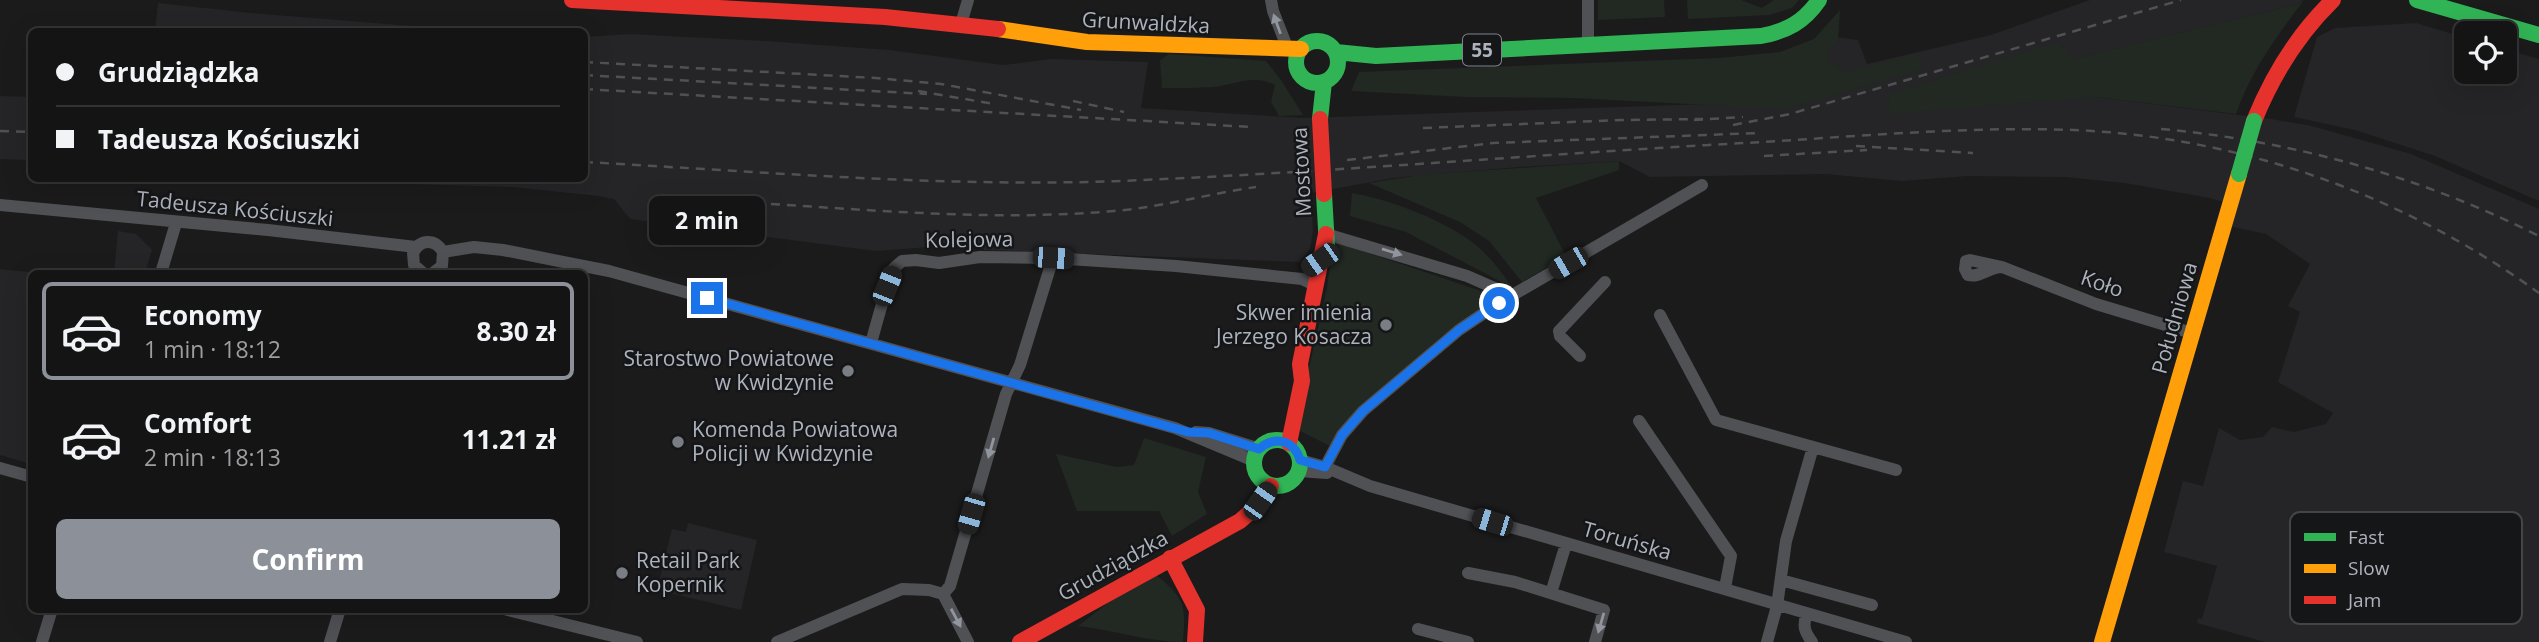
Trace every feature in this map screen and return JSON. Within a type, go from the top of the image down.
[{"type":"street","name":"Grunwaldzka","points":[[572,0],[885,17],[961,24],[1087,42],[1294,53]]},
{"type":"street","points":[[961,24],[968,0]]},
{"type":"street","points":[[1271,0],[1273,11],[1294,53],[1301,77],[1318,83],[1331,79],[1337,59]]},
{"type":"street","points":[[1588,0],[1588,44]]},
{"type":"street","name":"55","points":[[1294,53],[1315,41],[1323,42],[1337,59],[1780,33],[1806,19],[1819,0]]},
{"type":"street","name":"Południowa","points":[[2102,642],[2254,121],[2278,65],[2323,0]]},
{"type":"street","name":"Południowa","points":[[2313,18],[2333,0]]},
{"type":"street","points":[[2417,0],[2539,35]]},
{"type":"street","name":"Mostowa","points":[[1317,286],[1323,278],[1326,260],[1318,83]]},
{"type":"street","points":[[1325,467],[1342,435],[1363,411],[1459,330],[1509,297],[1702,185]]},
{"type":"street","name":"Tadeusza Kościuszki","points":[[0,205],[382,244],[417,264],[421,243],[434,242],[443,252]]},
{"type":"street","points":[[161,270],[176,223]]},
{"type":"street","points":[[1326,234],[1467,276],[1509,297]]},
{"type":"street","name":"Mostowa","points":[[1283,442],[1293,375],[1300,364],[1326,234]]},
{"type":"street","points":[[436,270],[442,265],[443,252],[474,247],[578,268]]},
{"type":"street","name":"Kolejowa","points":[[871,343],[887,286],[894,268],[902,261],[939,263],[980,257],[1053,258],[1176,266],[1294,278],[1317,286]]},
{"type":"street","points":[[943,594],[950,586],[1006,394],[1020,365],[1053,258]]},
{"type":"street","points":[[1294,278],[1320,260]]},
{"type":"street","name":"Koło","points":[[2002,267],[2096,304],[2192,333]]},
{"type":"street","points":[[588,271],[871,343],[1188,432],[1209,433],[1257,455]]},
{"type":"street","points":[[1580,356],[1560,336],[1559,331],[1605,282]]},
{"type":"street","points":[[1660,315],[1716,421],[1896,470]]},
{"type":"street","points":[[1639,421],[1731,556],[1725,588]]},
{"type":"street","points":[[1271,441],[1283,442],[1294,447],[1300,465],[1296,477],[1285,485],[1266,482],[1256,474],[1257,455],[1271,441]]},
{"type":"street","points":[[1768,642],[1777,606],[1786,541],[1813,447]]},
{"type":"street","name":"Toruńska","points":[[1300,465],[1325,467],[1370,486],[1906,642]]},
{"type":"street","name":"Toruńska","points":[[1300,465],[1339,474]]},
{"type":"street","points":[[0,468],[28,476]]},
{"type":"street","name":"Grudziądzka","points":[[1020,642],[1249,514],[1266,482]]},
{"type":"street","points":[[1551,593],[1566,544]]},
{"type":"street","points":[[1170,558],[1197,610],[1195,642]]},
{"type":"street","points":[[1468,573],[1515,582],[1604,610],[1595,642]]},
{"type":"street","points":[[1781,580],[1872,605]]},
{"type":"street","points":[[777,642],[902,589],[929,590],[943,594],[968,642]]},
{"type":"street","points":[[42,642],[51,613]]},
{"type":"street","points":[[330,642],[339,613]]},
{"type":"street","points":[[520,613],[637,642]]},
{"type":"street","points":[[1807,614],[1804,632],[1812,642]]},
{"type":"street","points":[[1418,629],[1468,642]]},
{"type":"shaded area","points":[[1598,0],[1664,0],[1665,17],[1598,20]]},
{"type":"shaded area","points":[[1687,0],[1741,0],[1762,8],[1774,0],[1799,0],[1792,8],[1769,15],[1688,19]]},
{"type":"shaded area","points":[[2090,0],[2303,0],[2298,4],[1934,93],[1935,100],[2096,97],[2312,126],[2411,154],[2539,209],[2539,642],[2265,642],[2197,623],[2198,618],[2202,619],[2217,566],[2164,552],[2183,481],[2203,486],[2219,428],[2240,440],[2263,437],[2272,427],[2294,432],[2326,424],[2333,413],[2278,382],[2300,312],[2288,306],[2310,264],[2266,234],[2229,226],[2223,202],[2210,198],[2125,183],[2065,177],[1967,176],[1902,181],[1826,174],[1650,177],[1619,161],[1519,167],[1393,178],[1311,193],[1313,231],[1310,249],[1300,262],[984,250],[982,243],[876,251],[630,219],[614,199],[599,196],[512,187],[347,182],[588,182],[588,37],[630,34],[765,41],[889,50],[1003,65],[1051,59],[1148,62],[1141,108],[1303,118],[1737,103],[1828,36],[1858,40],[1867,64],[1991,35]]},
{"type":"shaded area","points":[[2304,0],[2257,69],[2236,114],[2096,97],[1888,114],[1890,94],[2057,42],[2072,59],[2298,4]]},
{"type":"shaded area","points":[[158,3],[437,28],[155,28]]},
{"type":"shaded area","points":[[1840,10],[1838,40],[1826,55],[1828,61],[1846,72],[1918,54],[1924,69],[1784,109],[1574,98],[1466,97],[1351,91],[1359,72],[1719,58],[1780,52],[1814,39]]},
{"type":"shaded area","points":[[2416,23],[2454,34],[2454,84],[2517,84],[2517,53],[2539,59],[2539,201],[2435,156],[2355,130],[2294,117],[2317,37],[2335,28]]},
{"type":"shaded area","points":[[519,26],[563,28],[472,28]]},
{"type":"shaded area","points":[[1169,54],[1266,61],[1303,115],[1279,116],[1271,102],[1275,85],[1259,80],[1214,87],[1162,88],[1160,60]]},
{"type":"shaded area","points":[[0,96],[28,97],[28,160],[0,159]]},
{"type":"shaded area","points":[[1619,161],[1619,170],[1536,198],[1566,256],[1522,282],[1489,241],[1460,222],[1369,183],[1420,175]]},
{"type":"shaded area","points":[[1352,193],[1412,210],[1455,231],[1487,255],[1513,288],[1406,232],[1350,216]]},
{"type":"shaded area","points":[[118,231],[136,234],[152,250],[146,270],[114,270]]},
{"type":"shaded area","points":[[1333,241],[1484,292],[1484,306],[1442,336],[1363,405],[1330,446],[1300,431],[1296,426],[1327,288]]},
{"type":"shaded area","points":[[0,269],[28,272],[28,463],[0,455]]},
{"type":"shaded area","points":[[1144,438],[1206,457],[1198,492],[1207,514],[1172,536],[1159,511],[1077,511],[1056,454],[1117,467],[1134,465]]},
{"type":"shaded area","points":[[688,523],[757,540],[741,610],[657,590],[672,529],[686,532]]},
{"type":"shaded area","points":[[1156,575],[1173,590],[1182,603],[1183,642],[1078,626],[1117,596]]},
{"type":"railway","points":[[1733,125],[1790,114],[2181,0]]},
{"type":"railway","points":[[588,62],[941,84],[1081,110]]},
{"type":"railway","points":[[588,75],[927,94]]},
{"type":"railway","points":[[588,89],[1251,127]]},
{"type":"railway","points":[[918,91],[994,104]]},
{"type":"railway","points":[[1073,101],[1124,112]]},
{"type":"railway","points":[[1694,120],[1743,117]]},
{"type":"railway","points":[[1423,128],[1703,119]]},
{"type":"railway","points":[[2161,129],[2259,142],[2355,164],[2448,196],[2539,236]]},
{"type":"railway","points":[[588,162],[934,181],[1074,182],[1294,172],[1909,133],[2074,130],[2137,135],[2198,145],[2259,159],[2318,177],[2433,227],[2487,258],[2539,293]]},
{"type":"railway","points":[[0,131],[28,132]]},
{"type":"railway","points":[[1347,160],[1493,143],[1759,133]]},
{"type":"railway","points":[[1856,146],[1973,153]]},
{"type":"railway","points":[[1764,156],[1867,150]]},
{"type":"railway","points":[[771,204],[942,214],[1071,214],[1150,207],[1256,187]]},
{"type":"traffic: fast","points":[[1336,52],[1376,56],[1761,36],[1794,24],[1819,0]]},
{"type":"traffic: fast","points":[[2417,0],[2539,35]]},
{"type":"traffic: fast","points":[[1317,41],[1332,47],[1338,62],[1332,77],[1317,83],[1302,77],[1296,62],[1302,47],[1317,41]]},
{"type":"traffic: fast","points":[[1320,119],[1324,82]]},
{"type":"traffic: fast","points":[[2239,174],[2254,121]]},
{"type":"traffic: fast","points":[[1324,194],[1327,246]]},
{"type":"traffic: fast","points":[[1277,440],[1293,447],[1300,463],[1293,479],[1277,486],[1261,479],[1254,463],[1261,447],[1277,440]]},
{"type":"traffic: slow","points":[[998,29],[1087,42],[1301,49]]},
{"type":"traffic: slow","points":[[2102,642],[2239,174]]},
{"type":"traffic: jam","points":[[572,0],[885,17],[998,29]]},
{"type":"traffic: jam","points":[[2254,121],[2287,56],[2308,27],[2333,0]]},
{"type":"traffic: jam","points":[[1320,119],[1324,194]]},
{"type":"traffic: jam","points":[[1289,443],[1302,381],[1300,364],[1326,234]]},
{"type":"traffic: jam","points":[[1020,642],[1240,521],[1256,507],[1271,486]]},
{"type":"traffic: jam","points":[[1170,558],[1197,610],[1195,642]]},
{"type":"place","name":"Skwer imienia Jerzego Kosacza","points":[[1386,325]]},
{"type":"place","name":"Starostwo Powiatowe w Kwidzynie","points":[[848,371]]},
{"type":"place","name":"Komenda Powiatowa Policji w Kwidzynie","points":[[678,442]]},
{"type":"place","name":"Retail Park Kopernik","points":[[622,573]]},
{"type":"route","points":[[707,298],[1188,432],[1209,433],[1259,449],[1271,441],[1283,441],[1294,447],[1300,460],[1325,467],[1342,435],[1363,411],[1459,330],[1499,303]]}]
